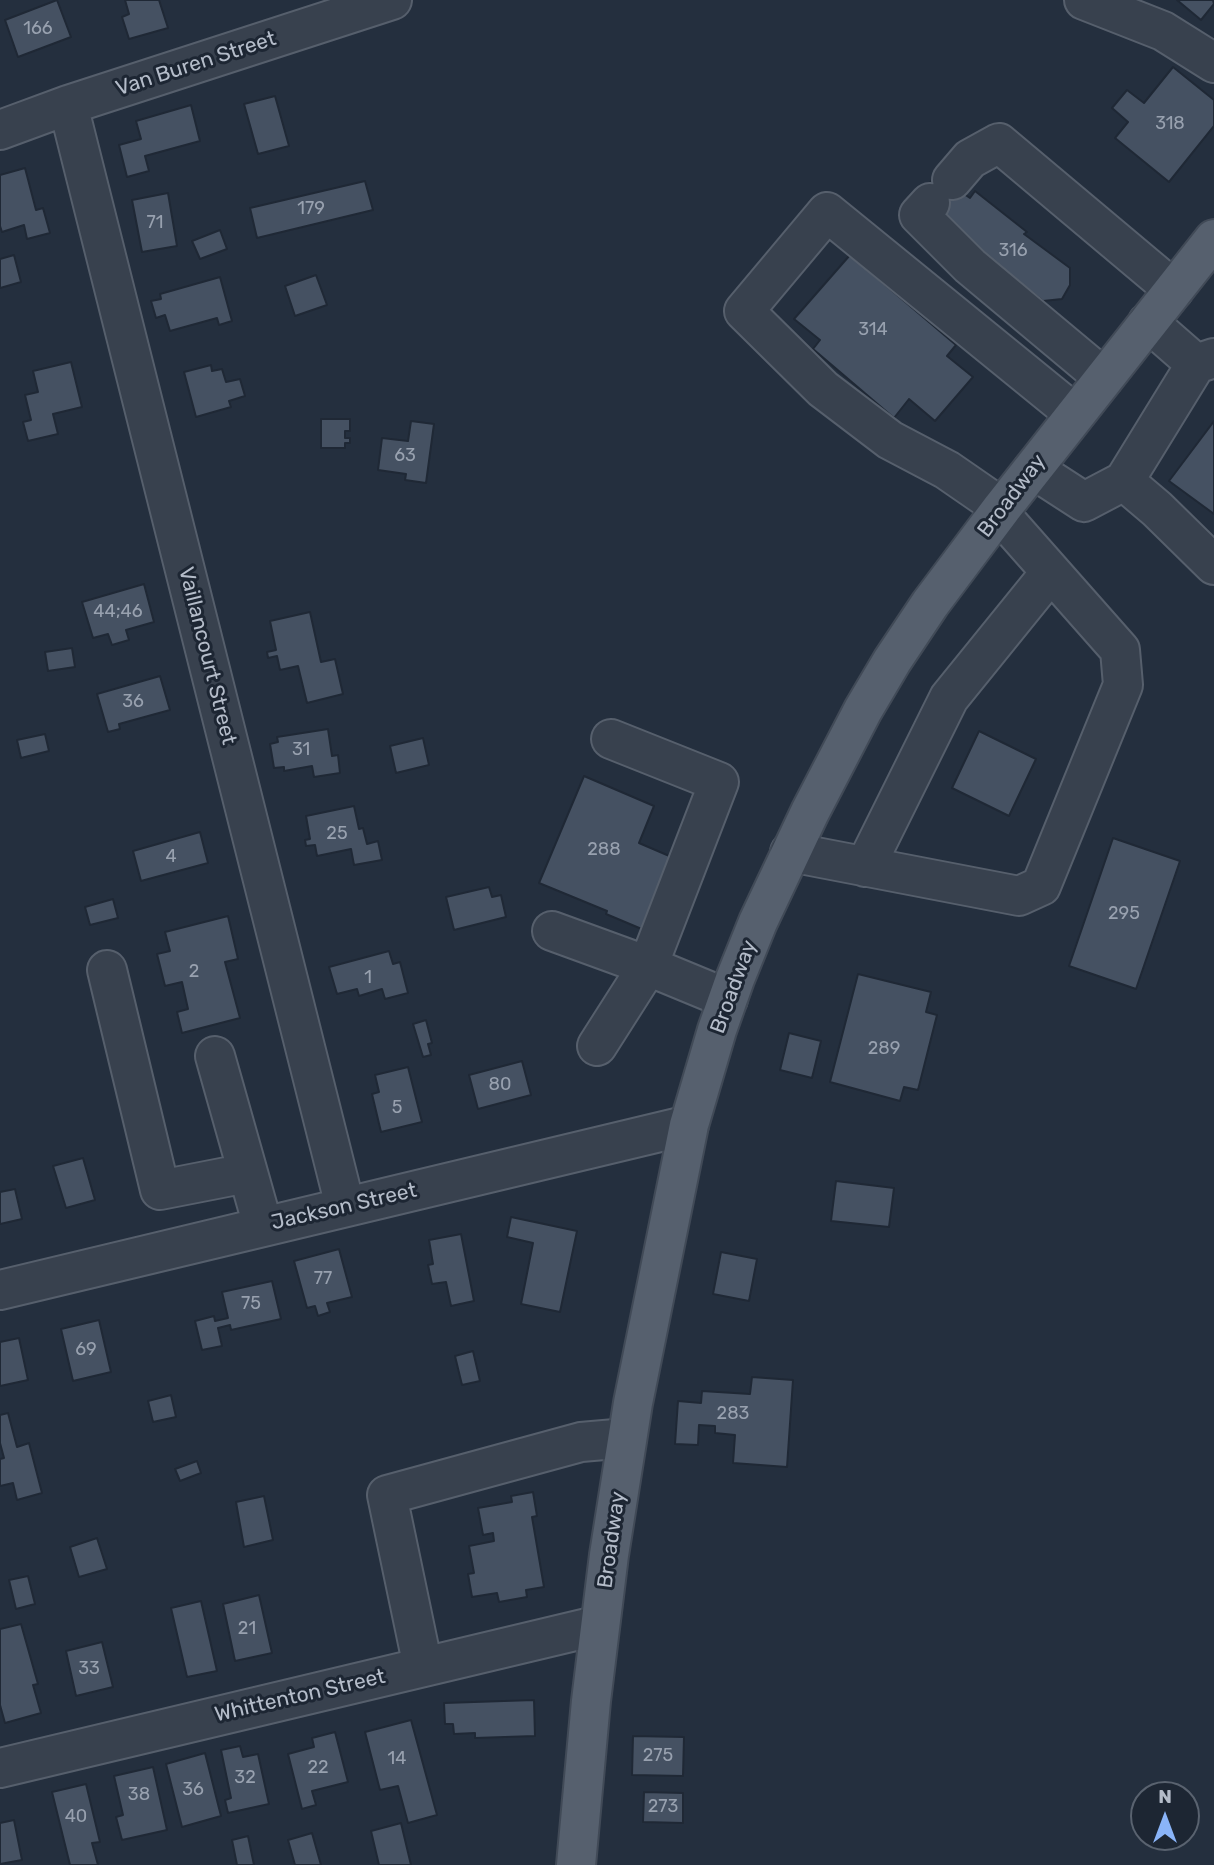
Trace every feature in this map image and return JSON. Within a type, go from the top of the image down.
[{"type":"main road","name":"Broadway","points":[[576,1865],[600,1625],[627,1438],[643,1350],[689,1125],[728,999],[758,922],[790,852],[863,710],[930,604],[1075,414],[1214,239]]},
{"type":"street","name":"Van Buren Street","points":[[0,130],[68,105],[392,0]]},
{"type":"street","points":[[1084,0],[1163,31],[1214,64]]},
{"type":"street","name":"Vaillancourt Street","points":[[68,105],[345,1206]]},
{"type":"street","points":[[1104,378],[970,266],[919,215],[970,159],[999,143],[1174,290]]},
{"type":"street","points":[[790,852],[1019,896],[1041,886],[1123,685],[1120,650],[1000,511],[947,470],[890,440],[823,389],[744,311],[827,212],[1075,414]]},
{"type":"street","points":[[1033,469],[1084,502],[1124,481],[1205,361],[1148,322]]},
{"type":"street","points":[[1124,481],[1214,565]]},
{"type":"street","points":[[864,867],[948,698],[1051,572]]},
{"type":"street","points":[[597,1046],[648,966],[719,782],[611,740]]},
{"type":"street","points":[[552,931],[728,999]]},
{"type":"street","points":[[107,971],[160,1190],[247,1173]]},
{"type":"street","points":[[215,1056],[262,1226]]},
{"type":"street","name":"Jackson Street","points":[[0,1290],[689,1125]]},
{"type":"street","points":[[423,1667],[387,1495],[581,1442],[627,1438]]},
{"type":"street","name":"Whittenton Street","points":[[0,1768],[600,1625]]},
{"type":"building","points":[[57,0],[71,37],[18,57],[5,20]]},
{"type":"building","points":[[125,0],[159,0],[168,28],[129,39],[122,17],[129,14]]},
{"type":"building","points":[[1177,0],[1213,0],[1214,4],[1201,20]]},
{"type":"building","points":[[1173,67],[1214,100],[1214,126],[1169,182],[1115,138],[1128,122],[1112,108],[1127,90],[1144,103]]},
{"type":"building","points":[[275,96],[289,146],[258,154],[244,104]]},
{"type":"building","points":[[191,105],[200,141],[145,156],[149,171],[127,177],[119,145],[141,139],[136,121]]},
{"type":"building","points":[[25,168],[36,210],[43,208],[50,233],[27,239],[24,225],[2,232],[0,226],[0,175]]},
{"type":"building","points":[[940,170],[961,192],[970,198],[975,191],[1027,232],[1024,234],[1070,268],[1070,285],[1062,299],[1043,301],[947,225],[920,195]]},
{"type":"building","points":[[365,181],[373,210],[257,238],[250,208]]},
{"type":"building","points":[[168,193],[177,246],[142,252],[132,200]]},
{"type":"building","points":[[220,230],[227,249],[200,259],[192,241]]},
{"type":"building","points":[[14,255],[21,282],[0,288],[0,259]]},
{"type":"building","points":[[850,255],[956,345],[947,356],[973,377],[935,421],[909,399],[894,418],[813,349],[820,340],[794,319]]},
{"type":"building","points":[[316,275],[327,305],[295,316],[285,286]]},
{"type":"building","points":[[220,277],[232,321],[219,325],[217,318],[170,331],[165,315],[156,318],[151,301],[161,299],[160,294]]},
{"type":"building","points":[[71,362],[82,407],[53,414],[58,434],[28,441],[23,422],[31,420],[25,395],[38,392],[33,371]]},
{"type":"building","points":[[211,365],[212,371],[222,369],[226,382],[240,379],[245,396],[229,401],[231,407],[196,417],[184,372]]},
{"type":"building","points":[[321,419],[350,419],[350,431],[345,431],[345,438],[350,438],[350,443],[345,443],[345,448],[321,448]]},
{"type":"building","points":[[411,421],[434,424],[426,483],[405,480],[406,474],[378,470],[382,438],[408,441]]},
{"type":"building","points":[[1214,421],[1214,514],[1169,481]]},
{"type":"building","points":[[144,584],[154,622],[126,630],[129,640],[112,645],[108,634],[93,638],[82,602]]},
{"type":"building","points":[[310,612],[321,662],[335,659],[343,694],[307,703],[298,666],[280,670],[277,656],[268,658],[267,652],[276,650],[270,621]]},
{"type":"building","points":[[72,648],[75,667],[48,671],[45,652]]},
{"type":"building","points":[[160,676],[170,710],[119,724],[120,729],[108,732],[97,694]]},
{"type":"building","points":[[328,729],[332,756],[338,755],[340,773],[314,777],[312,766],[284,771],[284,767],[274,768],[270,744],[278,742],[277,737]]},
{"type":"building","points":[[979,731],[1036,759],[1009,816],[952,788]]},
{"type":"building","points":[[45,734],[49,751],[21,758],[17,740]]},
{"type":"building","points":[[423,738],[429,765],[396,773],[390,746]]},
{"type":"building","points":[[584,776],[654,806],[639,843],[674,858],[644,930],[606,914],[607,911],[539,883]]},
{"type":"building","points":[[354,806],[359,829],[363,828],[367,844],[378,841],[382,860],[354,865],[351,849],[317,856],[315,845],[306,846],[305,840],[310,839],[306,816]]},
{"type":"building","points":[[200,832],[208,863],[141,881],[133,851]]},
{"type":"building","points":[[1113,838],[1180,861],[1136,989],[1069,966]]},
{"type":"building","points":[[489,887],[492,897],[501,895],[506,917],[454,930],[446,897]]},
{"type":"building","points":[[113,899],[118,918],[90,925],[85,907]]},
{"type":"building","points":[[228,916],[238,959],[225,962],[240,1018],[182,1033],[177,1012],[188,1009],[182,982],[165,986],[157,954],[170,951],[165,932]]},
{"type":"building","points":[[389,951],[393,964],[400,962],[408,993],[385,999],[382,989],[359,996],[357,989],[337,994],[329,967]]},
{"type":"building","points":[[858,974],[931,992],[926,1012],[937,1015],[918,1090],[904,1087],[900,1101],[830,1082]]},
{"type":"building","points":[[426,1020],[432,1043],[428,1044],[431,1055],[423,1057],[413,1024]]},
{"type":"building","points":[[789,1033],[821,1041],[812,1078],[780,1070]]},
{"type":"building","points":[[522,1061],[531,1095],[478,1109],[469,1075]]},
{"type":"building","points":[[408,1067],[422,1122],[381,1132],[372,1094],[379,1092],[375,1075]]},
{"type":"building","points":[[83,1158],[95,1200],[66,1208],[53,1166]]},
{"type":"building","points":[[836,1181],[894,1188],[889,1227],[831,1221]]},
{"type":"building","points":[[15,1189],[22,1219],[0,1224],[0,1192]]},
{"type":"building","points":[[511,1217],[577,1231],[560,1312],[521,1304],[533,1243],[507,1237]]},
{"type":"building","points":[[461,1234],[474,1301],[451,1306],[446,1282],[432,1284],[428,1265],[433,1264],[429,1240]]},
{"type":"building","points":[[339,1249],[352,1297],[327,1303],[330,1312],[318,1316],[315,1306],[307,1308],[294,1261]]},
{"type":"building","points":[[721,1252],[757,1259],[749,1301],[713,1294]]},
{"type":"building","points":[[272,1281],[281,1319],[231,1330],[230,1325],[218,1328],[222,1346],[202,1350],[195,1321],[214,1316],[215,1321],[228,1318],[222,1292]]},
{"type":"building","points":[[99,1320],[111,1372],[73,1381],[61,1329]]},
{"type":"building","points":[[19,1338],[28,1380],[0,1386],[0,1342]]},
{"type":"building","points":[[473,1351],[480,1381],[462,1385],[455,1356]]},
{"type":"building","points":[[752,1377],[793,1380],[787,1467],[733,1463],[735,1435],[715,1433],[715,1426],[699,1425],[698,1445],[675,1444],[678,1401],[701,1403],[702,1391],[750,1394]]},
{"type":"building","points":[[171,1395],[176,1417],[153,1422],[148,1401]]},
{"type":"building","points":[[8,1413],[17,1447],[29,1443],[42,1493],[17,1500],[13,1483],[0,1486],[0,1459],[4,1458],[0,1443],[0,1415]]},
{"type":"building","points":[[197,1461],[201,1473],[180,1481],[175,1469]]},
{"type":"building","points":[[533,1492],[537,1516],[532,1517],[544,1587],[526,1590],[527,1597],[499,1602],[497,1593],[472,1597],[468,1574],[474,1573],[469,1546],[494,1541],[493,1533],[483,1535],[478,1508],[512,1502],[511,1496]]},
{"type":"building","points":[[264,1496],[273,1540],[244,1547],[236,1502]]},
{"type":"building","points":[[97,1538],[107,1569],[79,1577],[70,1547]]},
{"type":"building","points":[[28,1576],[35,1604],[16,1609],[9,1580]]},
{"type":"building","points":[[259,1595],[272,1653],[235,1661],[223,1604]]},
{"type":"building","points":[[201,1601],[217,1671],[187,1677],[171,1608]]},
{"type":"building","points":[[21,1624],[38,1684],[33,1685],[41,1713],[5,1723],[0,1705],[0,1629]]},
{"type":"building","points":[[102,1642],[113,1687],[76,1696],[66,1651]]},
{"type":"building","points":[[534,1700],[535,1736],[475,1738],[475,1733],[454,1734],[453,1724],[445,1724],[444,1703]]},
{"type":"building","points":[[411,1720],[437,1815],[408,1823],[398,1786],[380,1790],[365,1732]]},
{"type":"building","points":[[335,1732],[348,1782],[312,1791],[316,1805],[302,1809],[288,1754],[314,1747],[312,1738]]},
{"type":"building","points":[[633,1736],[684,1737],[683,1776],[632,1775]]},
{"type":"building","points":[[240,1746],[243,1757],[258,1754],[269,1804],[228,1813],[225,1800],[231,1798],[221,1750]]},
{"type":"building","points":[[205,1753],[221,1816],[182,1827],[166,1764]]},
{"type":"building","points":[[153,1767],[167,1830],[122,1840],[116,1817],[123,1815],[114,1776]]},
{"type":"building","points":[[86,1784],[100,1842],[92,1843],[98,1865],[70,1865],[52,1792]]},
{"type":"building","points":[[644,1792],[683,1793],[683,1823],[643,1822]]},
{"type":"building","points":[[14,1820],[22,1860],[0,1864],[0,1823]]},
{"type":"building","points":[[401,1823],[411,1865],[379,1865],[371,1831]]},
{"type":"building","points":[[312,1833],[321,1865],[295,1865],[288,1840]]},
{"type":"building","points":[[248,1836],[254,1865],[237,1865],[232,1840]]}]
